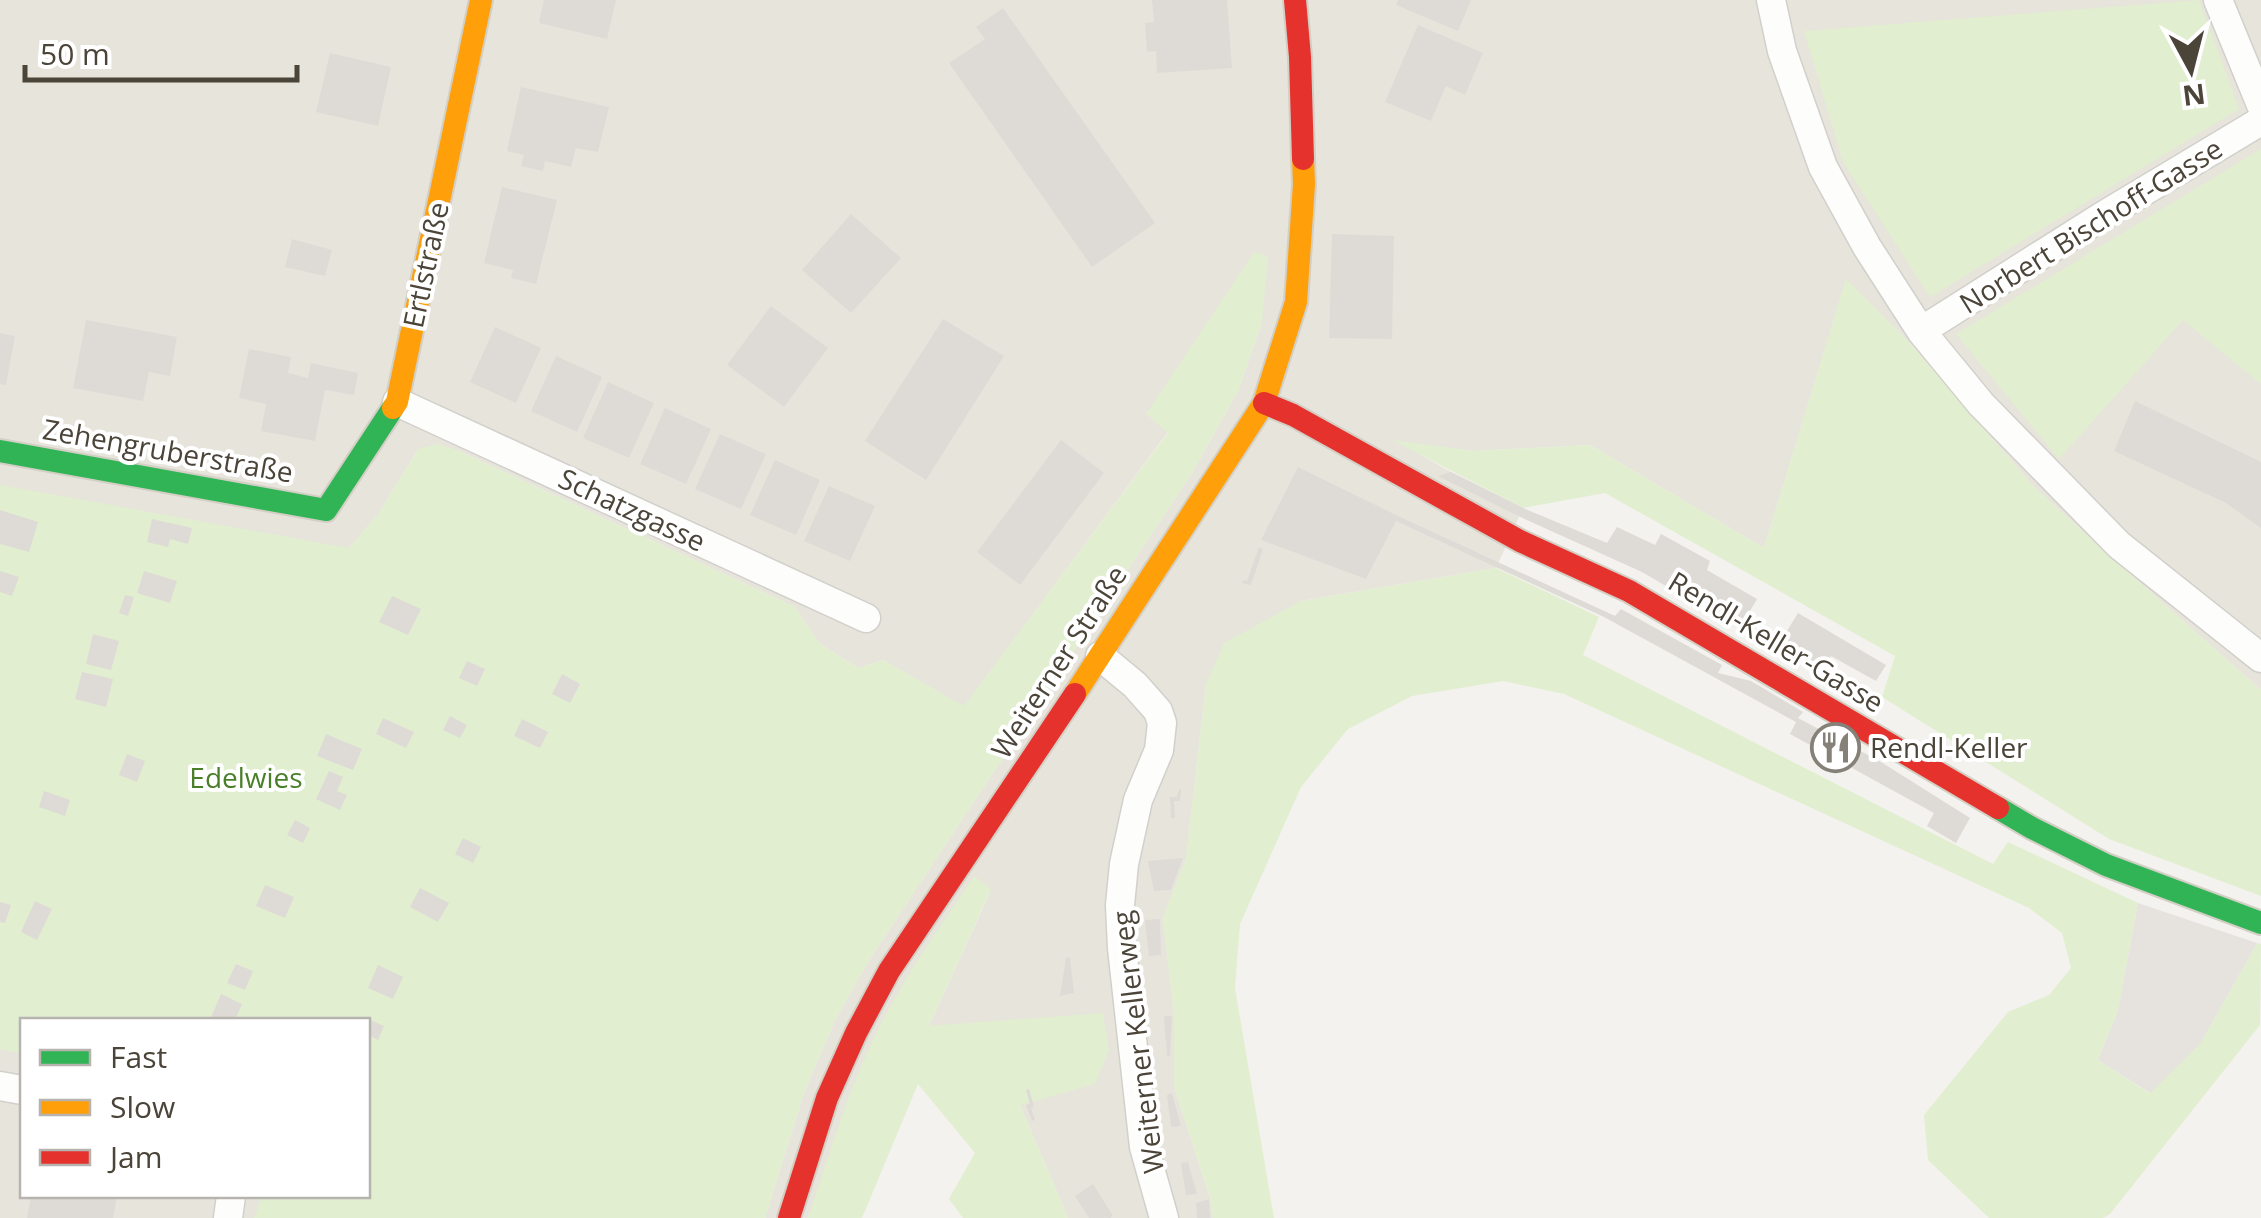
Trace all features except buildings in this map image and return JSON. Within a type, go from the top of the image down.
[{"type":"street","name":"Ertlstraße","points":[[326,510],[398,402],[480,0]]},
{"type":"street","name":"Weiterner Straße","points":[[789,1218],[827,1098],[889,971],[1264,403],[1296,302],[1304,184],[1296,0]]},
{"type":"street","points":[[1770,0],[1782,51],[1823,167],[1920,331],[1981,404],[2120,545],[2261,658]]},
{"type":"street","points":[[2218,0],[2261,106]]},
{"type":"street","name":"Norbert Bischoff-Gasse","points":[[1920,331],[2261,121]]},
{"type":"street","name":"Schatzgasse","points":[[398,402],[866,618]]},
{"type":"street","name":"Rendl-Keller-Gasse","points":[[1264,403],[1294,415],[1520,541],[1628,590],[2032,828],[2106,866],[2261,923]]},
{"type":"street","name":"Zehengruberstraße","points":[[0,450],[326,510]]},
{"type":"street","name":"Weiterner Kellerweg","points":[[1100,656],[1135,685],[1158,711],[1162,723],[1159,750],[1138,800],[1120,904],[1144,1147],[1164,1218]]},
{"type":"shaded area","points":[[0,0],[2261,0],[2261,690],[2032,485],[1907,340],[1846,280],[1764,548],[1590,445],[1473,451],[1396,441],[1523,508],[1496,568],[1301,601],[1206,684],[1186,859],[1163,918],[1174,1014],[1174,1086],[1213,1218],[1068,1218],[1020,1105],[929,1026],[991,890],[808,1218],[765,1218],[804,1093],[835,1020],[871,957],[1192,473],[1238,391],[1262,322],[1146,413],[1168,432],[964,707],[883,660],[858,668],[819,643],[795,607],[457,450],[418,449],[379,513],[350,547],[368,1018],[20,1018],[20,1198],[321,1198],[310,1218],[0,1218]]},
{"type":"shaded area","points":[[2138,903],[2257,943],[2200,1044],[2150,1093],[2098,1060],[2118,1011]]},
{"type":"green space","points":[[2199,0],[2239,109],[1930,297],[1843,162],[1804,31]]},
{"type":"green space","points":[[2261,149],[2261,384],[2183,320],[2059,459],[1956,334]]},
{"type":"green space","name":"Edelwies","points":[[1254,252],[1268,256],[1262,322],[1238,391],[1192,473],[871,957],[835,1020],[804,1093],[765,1218],[254,1218],[261,1198],[370,1198],[370,1018],[20,1018],[20,1054],[0,1049],[0,485],[349,548],[379,513],[418,449],[437,444],[795,607],[819,643],[858,668],[883,660],[964,706],[1168,433],[1146,414]]},
{"type":"green space","points":[[1846,279],[1907,340],[2032,485],[2261,690],[2261,896],[2109,839],[1882,697],[1895,656],[1605,493],[1523,508],[1392,440],[1473,451],[1590,445],[1764,548]]},
{"type":"green space","points":[[1496,568],[1599,617],[1583,655],[1993,864],[2008,842],[2138,903],[2118,1011],[2098,1060],[2149,1093],[2200,1044],[2257,943],[2261,944],[2260,1025],[2110,1214],[2103,1218],[1989,1218],[1928,1160],[1924,1115],[2008,1012],[2049,995],[2071,968],[2062,933],[2029,908],[1564,694],[1503,681],[1412,696],[1348,729],[1301,787],[1240,924],[1235,988],[1274,1218],[1213,1218],[1174,1086],[1174,1014],[1163,918],[1186,859],[1206,684],[1224,643],[1301,601]]},
{"type":"green space","points":[[974,876],[991,889],[929,1026],[1103,1013],[1109,1050],[1095,1084],[1020,1105],[1068,1218],[963,1218],[949,1199],[975,1153],[918,1084],[862,1218],[808,1218],[845,1107],[872,1042],[907,978]]},
{"type":"traffic: fast","points":[[0,451],[326,510],[393,408]]},
{"type":"traffic: fast","points":[[1998,808],[2106,865],[2261,923]]},
{"type":"traffic: slow","points":[[393,408],[481,0]]},
{"type":"traffic: slow","points":[[1075,694],[1264,403],[1296,302],[1303,159]]},
{"type":"traffic: jam","points":[[1295,0],[1303,159]]},
{"type":"traffic: jam","points":[[1264,403],[1293,415],[1520,541],[1629,591],[1998,808]]},
{"type":"traffic: jam","points":[[789,1218],[827,1098],[889,971],[1075,694]]},
{"type":"place","name":"Rendl-Keller","points":[[1835,748]]}]
